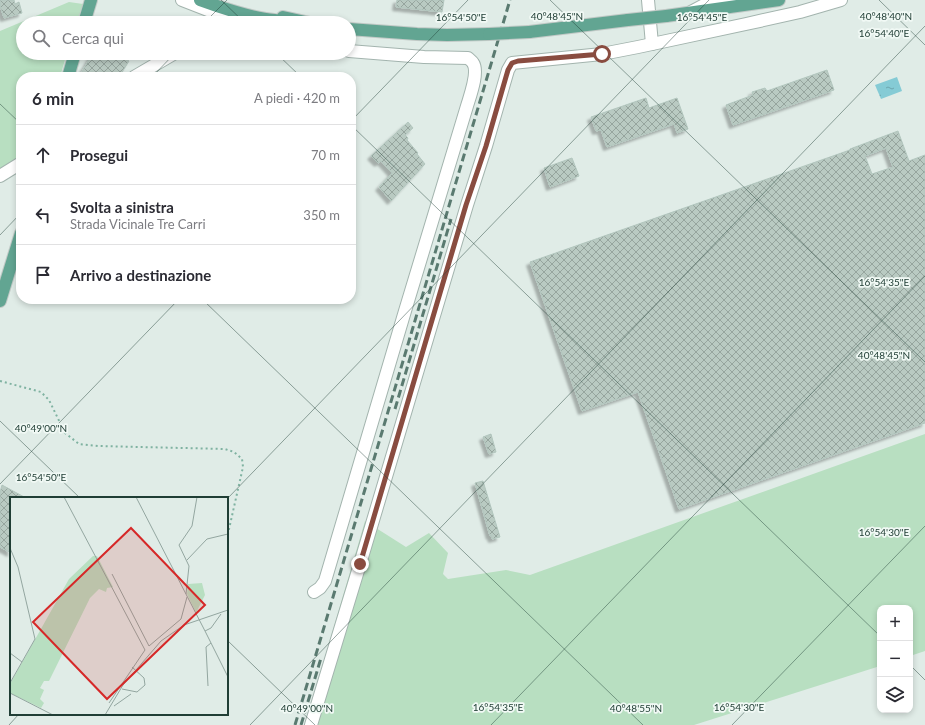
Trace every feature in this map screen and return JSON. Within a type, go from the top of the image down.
[{"type":"main road","points":[[86,16],[92,0]]},
{"type":"main road","points":[[200,0],[254,16]]},
{"type":"main road","points":[[226,0],[280,16]]},
{"type":"main road","points":[[356,30],[390,33],[447,35],[529,32],[690,13],[779,0]]},
{"type":"main road","points":[[70,72],[74,60]]},
{"type":"main road","points":[[0,301],[16,249]]},
{"type":"street","points":[[182,0],[223,16]]},
{"type":"street","points":[[648,0],[652,44]]},
{"type":"street","points":[[690,13],[706,4],[732,0]]},
{"type":"street","points":[[311,725],[466,205],[486,146],[508,70],[512,63],[518,61],[602,54],[800,12],[841,0]]},
{"type":"street","points":[[314,592],[320,588],[325,581],[473,84],[475,67],[473,62],[468,58],[424,57],[356,52]]},
{"type":"street","points":[[143,72],[163,60]]},
{"type":"street","points":[[0,176],[16,165]]},
{"type":"path","points":[[0,381],[40,392],[49,400],[65,433],[79,444],[98,446],[225,449],[234,452],[242,459],[243,467],[228,534]]},
{"type":"green space","points":[[69,2],[83,4],[79,16],[36,16]]},
{"type":"green space","points":[[16,24],[16,60],[65,60],[61,72],[16,72],[16,160],[0,171],[0,31]]},
{"type":"green space","points":[[925,434],[925,651],[913,655],[913,605],[877,605],[877,667],[694,725],[305,725],[365,521],[406,547],[429,533],[448,553],[443,574],[448,579],[506,570],[530,575]]},
{"type":"water","points":[[897,77],[902,91],[881,99],[875,85]]},
{"type":"building","points":[[0,0],[14,0],[15,4],[19,2],[22,13],[4,18],[0,6]]},
{"type":"building","points":[[397,0],[444,0],[442,12],[396,7]]},
{"type":"building","points":[[89,60],[129,61],[122,72],[82,72]]},
{"type":"building","points":[[827,70],[834,90],[733,125],[726,105],[753,95],[752,92],[765,88],[767,91]]},
{"type":"building","points":[[646,98],[649,108],[677,98],[688,129],[677,133],[674,124],[607,147],[601,130],[596,131],[591,117]]},
{"type":"building","points":[[408,122],[413,128],[405,135],[408,138],[407,140],[425,164],[391,201],[379,187],[392,173],[381,161],[378,163],[371,156]]},
{"type":"building","points":[[898,131],[909,161],[925,155],[925,423],[679,509],[638,392],[582,411],[530,262]],"holes":[[[886,148],[893,167],[872,174],[865,156]]]},
{"type":"building","points":[[572,158],[579,176],[550,187],[544,168]]},
{"type":"building","points":[[491,434],[496,452],[489,454],[483,437]]},
{"type":"building","points":[[483,481],[500,537],[492,539],[475,483]]},
{"type":"building","points":[[2,485],[24,497],[10,497],[10,552],[0,547],[0,493]]},
{"type":"railway","points":[[295,725],[510,0]]},
{"type":"railway","points":[[395,409],[451,219]]},
{"type":"railway","points":[[301,725],[321,658]]},
{"type":"route","points":[[360,564],[466,205],[486,146],[508,70],[512,63],[518,61],[602,54]]}]
